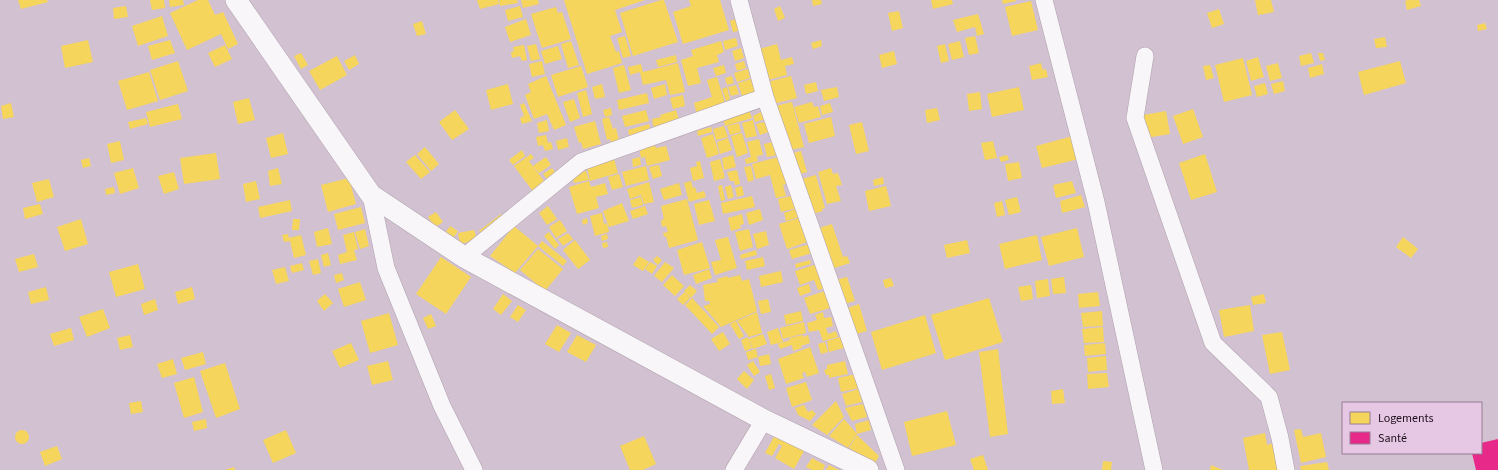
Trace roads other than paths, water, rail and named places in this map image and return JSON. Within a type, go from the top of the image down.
[{"type":"street","points":[[236,0],[370,195],[464,257],[764,420],[868,470]]},
{"type":"street","points":[[739,0],[765,97],[896,470]]},
{"type":"street","points":[[1044,0],[1096,202],[1154,470]]},
{"type":"street","points":[[1145,56],[1135,118],[1213,344],[1269,397],[1280,438],[1286,470]]},
{"type":"street","points":[[464,257],[581,162],[765,97]]},
{"type":"street","points":[[370,195],[386,268],[442,406],[474,470]]},
{"type":"street","points":[[734,470],[764,420]]}]
